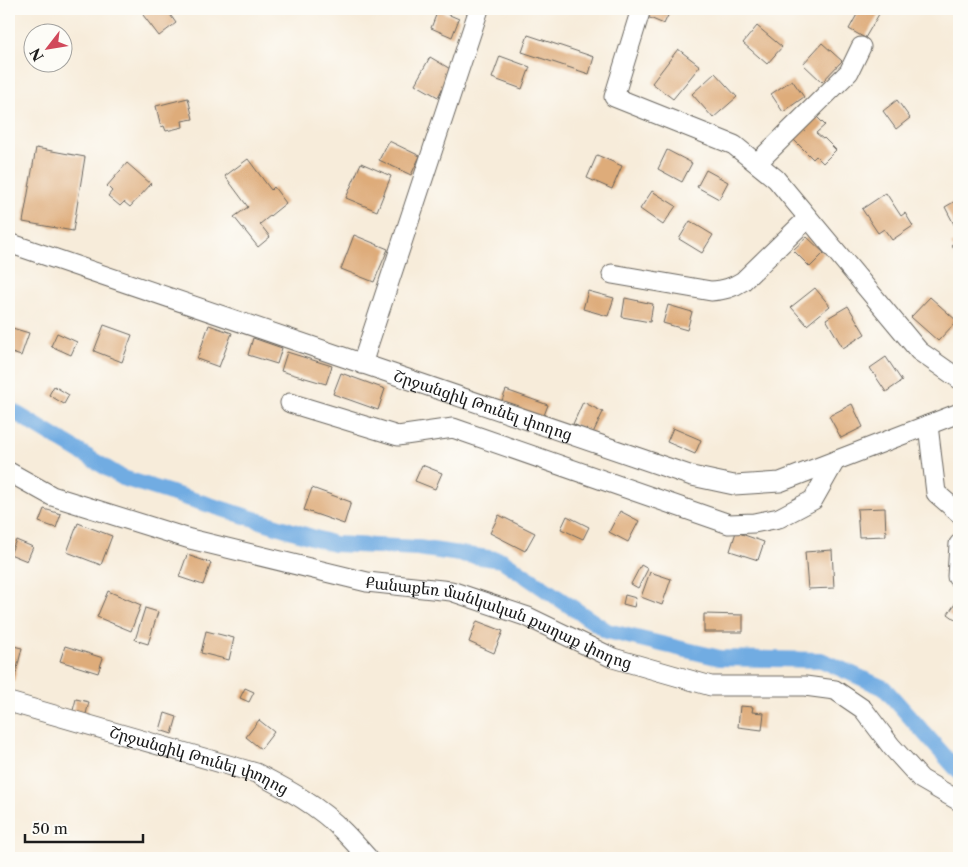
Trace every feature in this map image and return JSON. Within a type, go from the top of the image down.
[{"type":"street","points":[[362,364],[479,9]]},
{"type":"street","points":[[641,9],[614,97],[734,145],[757,163],[776,179],[919,351],[959,380]]},
{"type":"street","points":[[757,163],[850,72],[861,47]]},
{"type":"street","points":[[612,274],[711,291],[734,287],[808,218]]},
{"type":"street","name":"Շրջանցիկ Թունել փողոց","points":[[9,243],[692,476],[725,484],[780,482],[959,413]]},
{"type":"street","points":[[290,403],[398,436],[453,428],[730,524],[754,523],[778,518],[813,500],[835,461]]},
{"type":"street","points":[[928,425],[936,493],[959,513]]},
{"type":"street","name":"Քանաքեռ մանկական քաղաք փողոց","points":[[9,472],[52,496],[190,539],[367,582],[451,591],[528,617],[612,658],[711,686],[805,686],[835,690],[863,710],[891,746],[921,779],[959,801]]},
{"type":"street","points":[[957,577],[959,544]]},
{"type":"street","name":"Շրջանցիկ Թունել փողոց","points":[[9,702],[256,773],[287,788],[312,805],[343,830],[368,858]]},
{"type":"building","points":[[152,9],[166,9],[176,23],[159,36],[143,15]]},
{"type":"building","points":[[648,9],[671,9],[664,24],[645,16]]},
{"type":"building","points":[[860,9],[882,9],[865,38],[849,29]]},
{"type":"building","points":[[438,10],[459,19],[452,37],[431,28]]},
{"type":"building","points":[[757,26],[782,47],[767,64],[743,43]]},
{"type":"building","points":[[528,35],[594,57],[589,74],[522,52]]},
{"type":"building","points":[[822,43],[842,61],[822,82],[803,64]]},
{"type":"building","points":[[678,49],[700,66],[673,99],[652,83]]},
{"type":"building","points":[[500,56],[530,67],[522,89],[492,78]]},
{"type":"building","points":[[430,57],[452,70],[438,97],[415,84]]},
{"type":"building","points":[[715,73],[737,97],[713,118],[692,94]]},
{"type":"building","points":[[792,80],[804,97],[783,112],[771,94]]},
{"type":"building","points":[[188,98],[193,119],[182,121],[183,127],[166,131],[164,126],[161,127],[156,106]]},
{"type":"building","points":[[897,100],[910,118],[896,129],[883,111]]},
{"type":"building","points":[[814,114],[825,125],[816,133],[836,150],[823,163],[816,156],[813,159],[790,136]]},
{"type":"building","points":[[389,141],[420,156],[411,175],[379,160]]},
{"type":"building","points":[[36,148],[85,157],[73,231],[23,222]]},
{"type":"building","points":[[667,150],[692,163],[682,182],[658,169]]},
{"type":"building","points":[[597,155],[622,166],[612,189],[587,178]]},
{"type":"building","points":[[248,159],[271,190],[274,187],[286,203],[260,224],[270,237],[258,247],[234,217],[248,207],[225,176]]},
{"type":"building","points":[[127,163],[151,184],[130,207],[124,202],[120,206],[108,196],[112,191],[107,186]]},
{"type":"building","points":[[361,163],[391,176],[377,211],[346,198]]},
{"type":"building","points":[[706,170],[728,182],[719,199],[697,187]]},
{"type":"building","points":[[652,191],[676,206],[663,225],[640,209]]},
{"type":"building","points":[[886,193],[901,216],[905,213],[913,226],[892,240],[884,229],[878,233],[862,209]]},
{"type":"building","points":[[959,199],[959,234],[945,207]]},
{"type":"building","points":[[690,221],[713,235],[702,253],[679,239]]},
{"type":"building","points":[[354,235],[388,249],[374,282],[341,269]]},
{"type":"building","points":[[807,237],[824,253],[810,267],[793,250]]},
{"type":"building","points":[[959,239],[959,255],[951,245]]},
{"type":"building","points":[[815,288],[830,306],[807,325],[791,307]]},
{"type":"building","points":[[588,291],[614,298],[608,316],[583,309]]},
{"type":"building","points":[[930,297],[957,321],[938,341],[911,317]]},
{"type":"building","points":[[625,298],[653,304],[650,322],[622,317]]},
{"type":"building","points":[[668,305],[692,312],[687,330],[663,323]]},
{"type":"building","points":[[848,306],[865,334],[843,348],[826,319]]},
{"type":"building","points":[[104,325],[132,335],[122,362],[94,351]]},
{"type":"building","points":[[209,325],[232,333],[219,367],[197,359]]},
{"type":"building","points":[[9,327],[29,333],[21,356],[9,352]]},
{"type":"building","points":[[57,333],[77,342],[71,355],[51,346]]},
{"type":"building","points":[[253,338],[282,348],[277,364],[248,355]]},
{"type":"building","points":[[287,352],[332,366],[326,384],[281,371]]},
{"type":"building","points":[[886,357],[902,381],[886,392],[870,368]]},
{"type":"building","points":[[341,373],[385,389],[378,410],[333,394]]},
{"type":"building","points":[[54,386],[69,395],[64,404],[49,395]]},
{"type":"building","points":[[506,390],[548,405],[543,418],[501,403]]},
{"type":"building","points":[[583,402],[603,412],[593,433],[573,424]]},
{"type":"building","points":[[852,404],[863,427],[841,438],[829,416]]},
{"type":"building","points":[[673,428],[701,440],[695,454],[667,442]]},
{"type":"building","points":[[422,465],[442,473],[435,489],[415,481]]},
{"type":"building","points":[[312,488],[351,502],[344,524],[304,510]]},
{"type":"building","points":[[885,508],[886,536],[859,537],[857,509]]},
{"type":"building","points":[[44,509],[61,514],[56,528],[39,522]]},
{"type":"building","points":[[620,511],[639,521],[628,542],[609,532]]},
{"type":"building","points":[[499,515],[535,533],[525,551],[490,533]]},
{"type":"building","points":[[567,516],[589,527],[583,539],[561,529]]},
{"type":"building","points":[[78,523],[112,536],[101,565],[67,552]]},
{"type":"building","points":[[736,532],[764,542],[758,560],[730,551]]},
{"type":"building","points":[[16,540],[33,547],[27,561],[10,554]]},
{"type":"building","points":[[832,550],[834,588],[808,589],[805,552]]},
{"type":"building","points":[[187,555],[211,563],[203,585],[179,577]]},
{"type":"building","points":[[641,565],[648,569],[638,588],[631,584]]},
{"type":"building","points":[[650,572],[671,579],[662,605],[641,597]]},
{"type":"building","points":[[108,591],[141,605],[131,631],[97,617]]},
{"type":"building","points":[[625,595],[636,598],[634,607],[623,604]]},
{"type":"building","points":[[959,598],[959,622],[948,614]]},
{"type":"building","points":[[145,608],[158,612],[148,644],[135,640]]},
{"type":"building","points":[[704,614],[743,615],[743,632],[704,632]]},
{"type":"building","points":[[477,621],[503,631],[494,653],[469,642]]},
{"type":"building","points":[[206,631],[234,638],[229,660],[201,653]]},
{"type":"building","points":[[9,645],[22,648],[14,681],[9,680]]},
{"type":"building","points":[[65,646],[103,658],[98,673],[60,661]]},
{"type":"building","points":[[245,688],[254,692],[249,702],[240,698]]},
{"type":"building","points":[[76,699],[89,702],[85,718],[72,714]]},
{"type":"building","points":[[740,706],[753,707],[752,712],[764,713],[762,730],[738,727]]},
{"type":"building","points":[[165,713],[177,717],[172,734],[160,730]]},
{"type":"building","points":[[259,720],[274,732],[261,749],[246,737]]},
{"type":"waterway","points":[[9,409],[123,478],[334,544],[418,548],[502,560],[607,631],[720,658],[821,660],[884,688],[959,772]]}]
